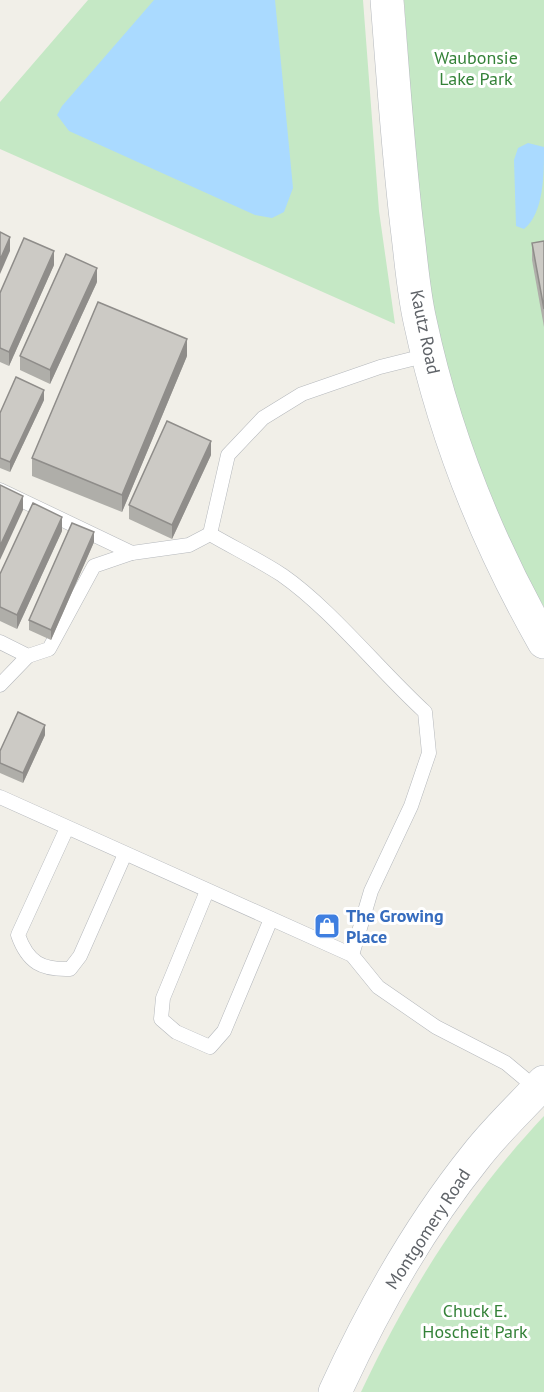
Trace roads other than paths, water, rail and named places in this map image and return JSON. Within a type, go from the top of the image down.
[{"type":"street","name":"Kautz Road","points":[[387,0],[403,193],[419,320],[456,452],[489,535],[518,597],[544,642]]},
{"type":"street","name":"Montgomery Road","points":[[335,1392],[386,1291],[440,1204],[477,1155],[541,1085]]},
{"type":"lane","points":[[0,685],[28,656],[49,649],[94,566],[132,553],[189,545],[210,534],[228,455],[263,418],[302,394],[380,366],[428,355]]},
{"type":"lane","points":[[0,490],[132,553]]},
{"type":"lane","points":[[210,534],[283,575],[331,619],[424,712],[429,753],[411,806],[371,891],[352,955]]},
{"type":"lane","points":[[0,642],[28,656]]},
{"type":"lane","points":[[0,798],[352,955],[378,987],[436,1027],[506,1063],[541,1085]]},
{"type":"lane","points":[[67,828],[18,935],[24,952],[48,970],[70,969],[80,956],[124,854]]},
{"type":"lane","points":[[207,891],[163,998],[161,1019],[176,1032],[210,1047],[224,1031],[271,919]]},
{"type":"water","points":[[154,0],[275,0],[293,188],[284,212],[272,218],[255,215],[69,131],[57,115],[62,106]]},
{"type":"water","points":[[528,143],[544,147],[544,169],[542,192],[536,213],[524,229],[516,226],[514,160],[518,148]]},
{"type":"place","name":"The Growing Place","points":[[327,926]]},
{"type":"park label","name":"Waubonsie Lake Park","points":[[476,68]]},
{"type":"park label","name":"Chuck E. Hoscheit Park","points":[[475,1321]]}]
